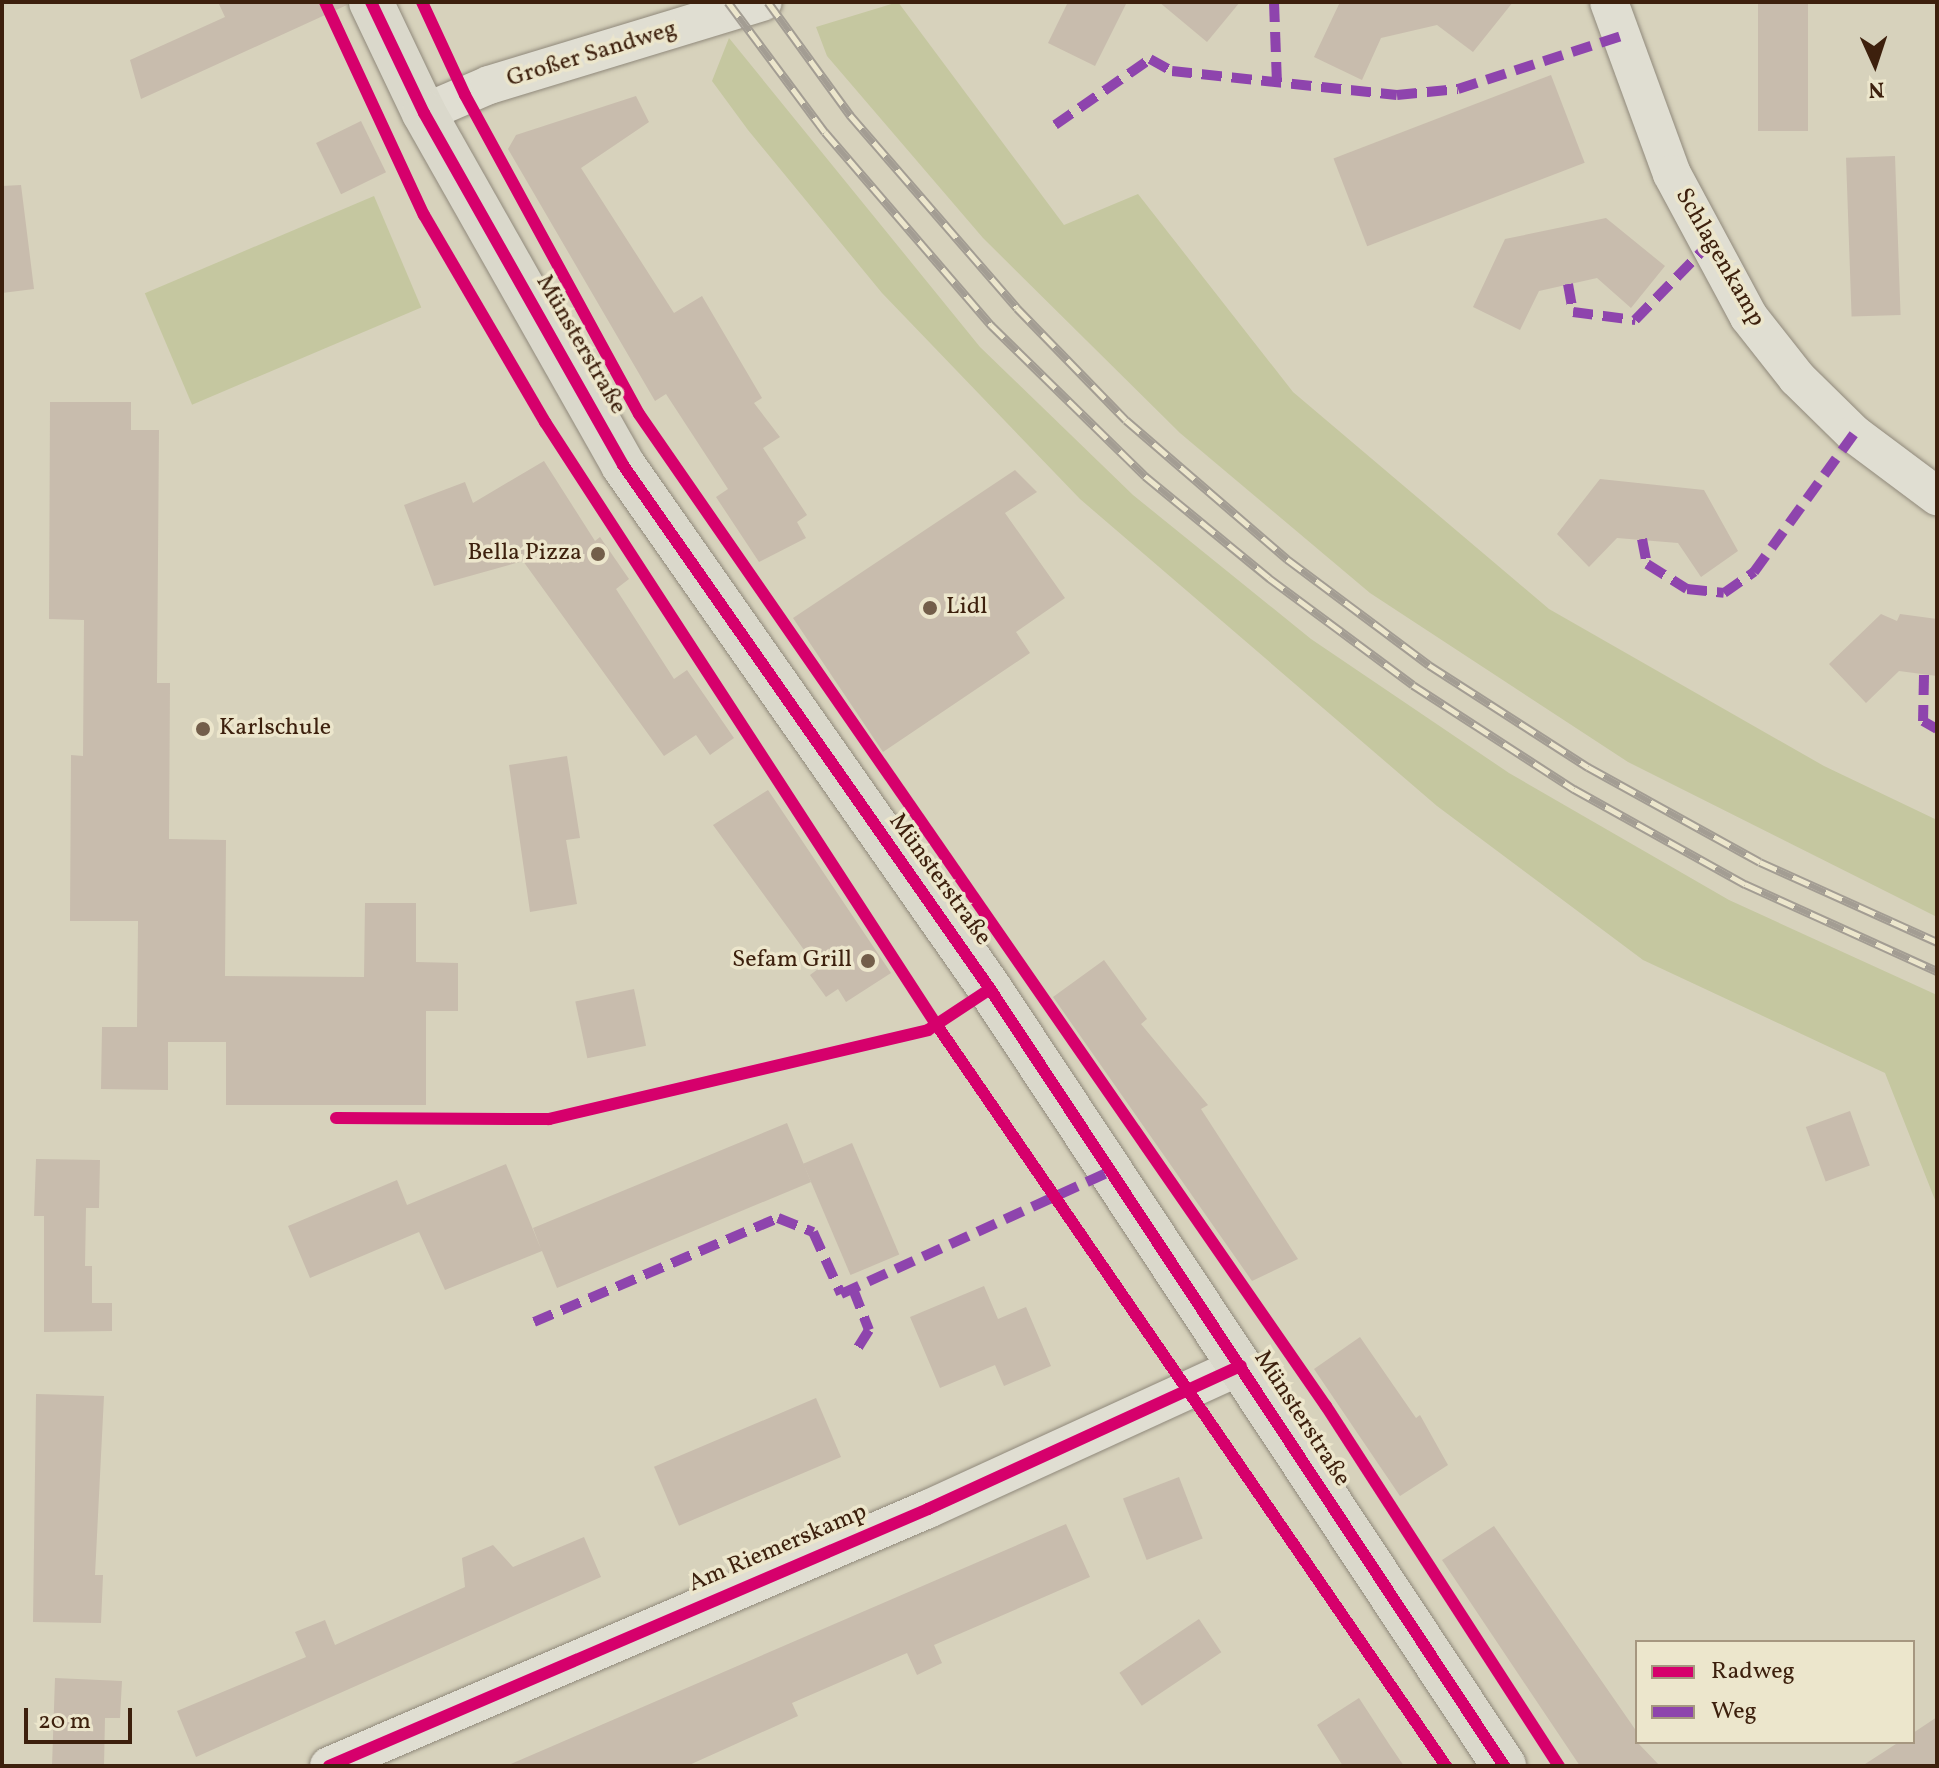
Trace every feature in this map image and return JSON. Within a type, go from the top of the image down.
[{"type":"main road","name":"Münsterstraße","points":[[371,2],[424,113],[623,465],[990,989],[1504,1766]]},
{"type":"street","name":"Großer Sandweg","points":[[424,113],[489,85],[763,2]]},
{"type":"street","name":"Schlagenkamp","points":[[1609,2],[1672,174],[1749,317],[1797,378],[1854,434],[1937,496]]},
{"type":"street","name":"Am Riemerskamp","points":[[329,1766],[928,1509],[1241,1366]]},
{"type":"green space","points":[[898,2],[1064,225],[1138,194],[1293,392],[1549,609],[1824,766],[1937,820],[1937,917],[1628,762],[1370,593],[1180,433],[983,238],[827,56],[816,27]]},
{"type":"green space","points":[[729,38],[980,347],[1133,495],[1311,639],[1509,773],[1729,900],[1937,995],[1937,1205],[1885,1073],[1643,960],[1437,806],[1080,499],[882,293],[748,130],[712,81]]},
{"type":"green space","points":[[374,196],[421,307],[192,405],[145,293]]},
{"type":"building","points":[[218,2],[346,2],[347,5],[141,99],[130,60],[225,17]]},
{"type":"building","points":[[1068,2],[1127,2],[1095,66],[1048,43]]},
{"type":"building","points":[[1159,2],[1240,2],[1207,42]]},
{"type":"building","points":[[1340,2],[1513,2],[1473,52],[1437,25],[1381,38],[1362,80],[1314,57]]},
{"type":"building","points":[[1758,2],[1808,2],[1808,131],[1758,131]]},
{"type":"building","points":[[1551,75],[1585,163],[1367,246],[1333,158]]},
{"type":"building","points":[[636,96],[649,122],[581,168],[674,313],[702,296],[762,398],[754,403],[780,437],[763,448],[807,515],[797,522],[806,538],[759,562],[716,497],[728,489],[666,394],[655,401],[508,149],[516,135]]},
{"type":"building","points":[[361,121],[386,172],[341,194],[316,143]]},
{"type":"building","points":[[1895,156],[1901,315],[1852,317],[1846,158]]},
{"type":"building","points":[[21,185],[34,289],[2,293],[2,186]]},
{"type":"building","points":[[1606,218],[1665,266],[1631,308],[1597,278],[1539,291],[1520,330],[1473,307],[1505,239]]},
{"type":"building","points":[[50,402],[131,402],[131,430],[159,430],[157,683],[170,683],[169,839],[226,840],[225,976],[364,977],[365,903],[416,903],[416,962],[458,963],[458,1011],[426,1011],[426,1105],[226,1105],[226,1042],[168,1042],[168,1090],[101,1089],[102,1027],[137,1027],[138,921],[70,921],[71,755],[83,756],[84,620],[49,619]]},
{"type":"building","points":[[544,461],[595,541],[600,537],[629,579],[616,589],[674,679],[687,670],[734,738],[710,755],[696,735],[664,756],[523,561],[434,586],[404,505],[465,482],[473,503]]},
{"type":"building","name":"Lidl","points":[[1015,470],[1037,492],[1005,513],[1065,598],[1016,632],[1030,653],[883,752],[793,618]]},
{"type":"building","points":[[1600,479],[1704,490],[1738,551],[1701,577],[1678,543],[1617,538],[1589,567],[1557,534]]},
{"type":"building","points":[[1881,614],[1897,621],[1900,614],[1937,619],[1937,676],[1899,671],[1866,703],[1829,664]]},
{"type":"building","points":[[567,756],[580,838],[566,840],[577,904],[530,912],[509,765]]},
{"type":"building","points":[[768,790],[891,973],[846,1002],[838,989],[826,997],[810,975],[818,969],[713,825]]},
{"type":"building","points":[[1104,960],[1147,1019],[1141,1024],[1208,1105],[1201,1109],[1298,1259],[1252,1281],[1053,997]]},
{"type":"building","points":[[634,989],[646,1046],[587,1058],[575,1001]]},
{"type":"building","points":[[1850,1111],[1870,1166],[1826,1182],[1806,1127]]},
{"type":"building","points":[[787,1123],[811,1182],[557,1288],[542,1251],[445,1290],[419,1232],[310,1278],[288,1226],[397,1180],[407,1205],[506,1164],[541,1249],[533,1228]]},
{"type":"building","points":[[852,1143],[899,1254],[850,1275],[803,1164]]},
{"type":"building","points":[[36,1159],[100,1160],[99,1208],[86,1208],[85,1266],[92,1266],[92,1303],[112,1303],[112,1331],[44,1332],[44,1216],[34,1216]]},
{"type":"building","points":[[984,1286],[998,1319],[1026,1307],[1051,1366],[1004,1386],[995,1365],[940,1388],[910,1317]]},
{"type":"building","points":[[1360,1337],[1416,1418],[1420,1415],[1448,1465],[1400,1496],[1314,1369]]},
{"type":"building","points":[[36,1394],[104,1396],[95,1575],[103,1575],[101,1623],[33,1622]]},
{"type":"building","points":[[816,1398],[841,1457],[679,1526],[654,1467]]},
{"type":"building","points":[[1179,1477],[1203,1539],[1147,1560],[1123,1499]]},
{"type":"building","points":[[1066,1524],[1090,1577],[934,1645],[942,1663],[917,1675],[907,1653],[792,1703],[798,1716],[687,1766],[506,1766]]},
{"type":"building","points":[[1494,1526],[1635,1729],[1635,1744],[1639,1744],[1660,1766],[1580,1766],[1442,1560]]},
{"type":"building","points":[[584,1537],[601,1577],[196,1757],[177,1711],[306,1657],[295,1632],[325,1620],[335,1645],[465,1587],[462,1558],[493,1545],[513,1567]]},
{"type":"building","points":[[1199,1619],[1221,1652],[1142,1706],[1119,1673]]},
{"type":"building","points":[[55,1678],[122,1681],[120,1718],[105,1718],[104,1766],[52,1766]]},
{"type":"building","points":[[1359,1698],[1404,1766],[1343,1766],[1317,1725]]},
{"type":"building","points":[[1937,1717],[1937,1766],[1862,1766],[1896,1744],[1915,1744],[1915,1732]]},
{"type":"railway","points":[[728,2],[825,132],[991,325],[1145,476],[1269,578],[1413,685],[1574,789],[1745,884],[1937,971]]},
{"type":"railway","points":[[768,2],[850,115],[1017,308],[1126,420],[1287,559],[1429,665],[1588,767],[1760,862],[1937,942]]},
{"type":"marked path","points":[[1274,2],[1277,83]]},
{"type":"marked path","points":[[1055,125],[1150,59],[1172,71],[1397,95],[1458,89],[1621,36]]},
{"type":"marked path","points":[[1568,284],[1573,312],[1635,320],[1707,246]]},
{"type":"marked path","points":[[1642,539],[1647,564],[1687,589],[1724,593],[1754,572],[1854,434]]},
{"type":"marked path","points":[[1924,675],[1923,721],[1937,729]]},
{"type":"marked path","points":[[534,1322],[778,1218],[813,1232],[841,1294],[1111,1171]]},
{"type":"marked path","points":[[853,1289],[869,1330],[857,1349]]},
{"type":"cycle path","points":[[325,2],[424,215],[545,422],[936,1024],[1446,1766]]},
{"type":"cycle path","points":[[371,2],[424,113],[623,465],[990,989],[1504,1766]]},
{"type":"cycle path","points":[[422,2],[465,95],[639,414],[1326,1406],[1559,1766]]},
{"type":"cycle path","points":[[336,1118],[549,1119],[928,1030],[990,989]]},
{"type":"cycle path","points":[[329,1766],[928,1509],[1241,1366]]},
{"type":"place","name":"Bella Pizza","points":[[598,554]]},
{"type":"place","name":"Lidl","points":[[930,608]]},
{"type":"place","name":"Karlschule","points":[[203,729]]},
{"type":"place","name":"Sefam Grill","points":[[868,961]]}]
